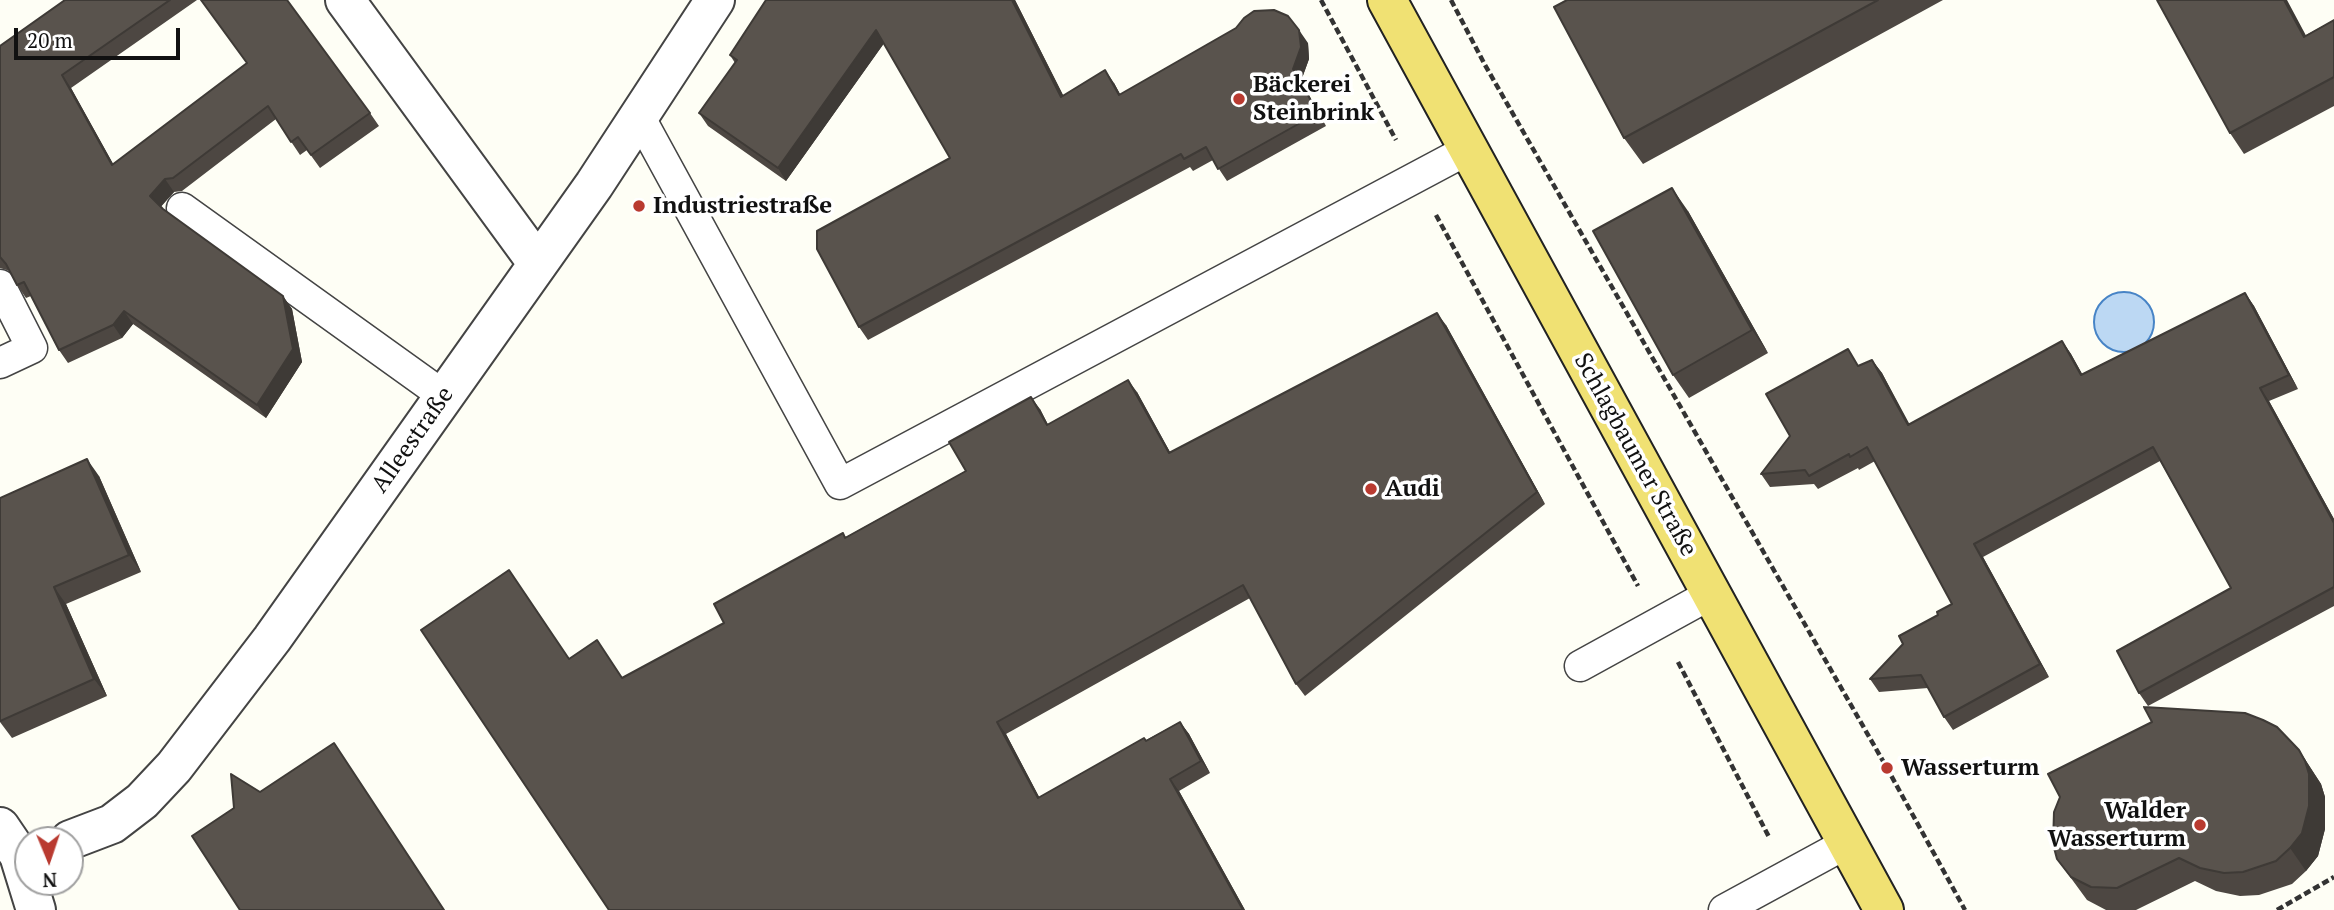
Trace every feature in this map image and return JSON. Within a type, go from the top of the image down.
[{"type":"main road","name":"Schlagbaumer Straße","points":[[1387,0],[1884,910]]},
{"type":"street","points":[[345,0],[538,264]]},
{"type":"street","name":"Alleestraße","points":[[84,835],[112,824],[142,800],[174,767],[272,639],[594,185],[715,0]]},
{"type":"street","points":[[12,847],[36,910]]},
{"type":"lane","points":[[639,116],[840,484],[1469,149]]},
{"type":"lane","points":[[182,208],[444,396]]},
{"type":"lane","points":[[0,285],[32,348],[0,363]]},
{"type":"lane","points":[[1580,666],[1711,594]]},
{"type":"lane","points":[[1724,910],[1849,842]]},
{"type":"path","points":[[1321,0],[1658,623],[1789,876]]},
{"type":"path","points":[[1451,0],[1485,65],[1965,910]]},
{"type":"path","points":[[2277,910],[2334,877]]},
{"type":"water","points":[[2124,292],[2141,297],[2149,305],[2154,322],[2149,339],[2141,347],[2124,352],[2107,347],[2099,339],[2094,322],[2099,305],[2107,297]]},
{"type":"building","points":[[65,0],[170,0],[62,75],[112,165],[247,63],[201,0],[287,0],[370,113],[311,155],[298,137],[291,142],[268,106],[173,178],[165,179],[150,196],[163,209],[283,296],[293,349],[257,405],[124,311],[113,325],[59,350],[24,282],[17,285],[0,257],[0,46]]},
{"type":"building","points":[[766,0],[1012,0],[1061,97],[1105,70],[1119,95],[1236,28],[1254,11],[1274,10],[1288,16],[1299,30],[1301,47],[1293,69],[1318,113],[1218,169],[1206,147],[1184,159],[1181,154],[859,327],[817,249],[817,231],[950,158],[876,30],[778,168],[699,113],[737,60],[730,55]]},
{"type":"building","points":[[1567,0],[1878,0],[1624,138],[1554,7]]},
{"type":"building","points":[[2157,0],[2284,0],[2304,37],[2334,20],[2334,77],[2230,133]]},
{"type":"building","points":[[1672,188],[1752,330],[1673,375],[1593,231]]},
{"type":"building","points":[[2245,293],[2289,375],[2260,388],[2334,523],[2334,587],[2139,693],[2117,651],[2231,588],[2153,447],[1974,544],[2040,664],[1944,717],[1921,675],[1870,679],[1903,644],[1899,636],[1938,615],[1937,612],[1952,604],[1867,447],[1809,476],[1805,470],[1761,474],[1790,436],[1766,394],[1848,349],[1858,366],[1872,360],[1908,425],[2062,341],[2081,375]]},
{"type":"building","points":[[1437,313],[1537,492],[1296,684],[1243,585],[997,722],[1038,798],[1144,738],[1146,741],[1180,722],[1201,761],[1170,779],[1243,910],[609,910],[421,630],[509,570],[569,659],[597,640],[622,678],[724,623],[714,604],[843,533],[845,538],[966,471],[949,442],[1031,397],[1047,425],[1128,380],[1169,453]]},
{"type":"building","points":[[87,459],[129,555],[54,587],[94,679],[0,721],[0,498]]},
{"type":"building","name":"Walder Wasserturm","points":[[2144,707],[2245,713],[2277,727],[2299,750],[2309,774],[2309,806],[2302,833],[2290,848],[2276,861],[2243,872],[2224,873],[2200,868],[2179,858],[2117,888],[2091,887],[2071,877],[2057,859],[2053,844],[2054,812],[2060,797],[2048,774],[2152,722]]},
{"type":"building","points":[[334,743],[444,910],[240,910],[192,836],[234,808],[231,774],[260,792]]},
{"type":"place","name":"Bäckerei Steinbrink","points":[[1239,99]]},
{"type":"place","name":"Industriestraße","points":[[639,206]]},
{"type":"place","name":"Audi","points":[[1371,489]]},
{"type":"place","name":"Wasserturm","points":[[1887,768]]},
{"type":"place","name":"Walder Wasserturm","points":[[2200,825]]}]
